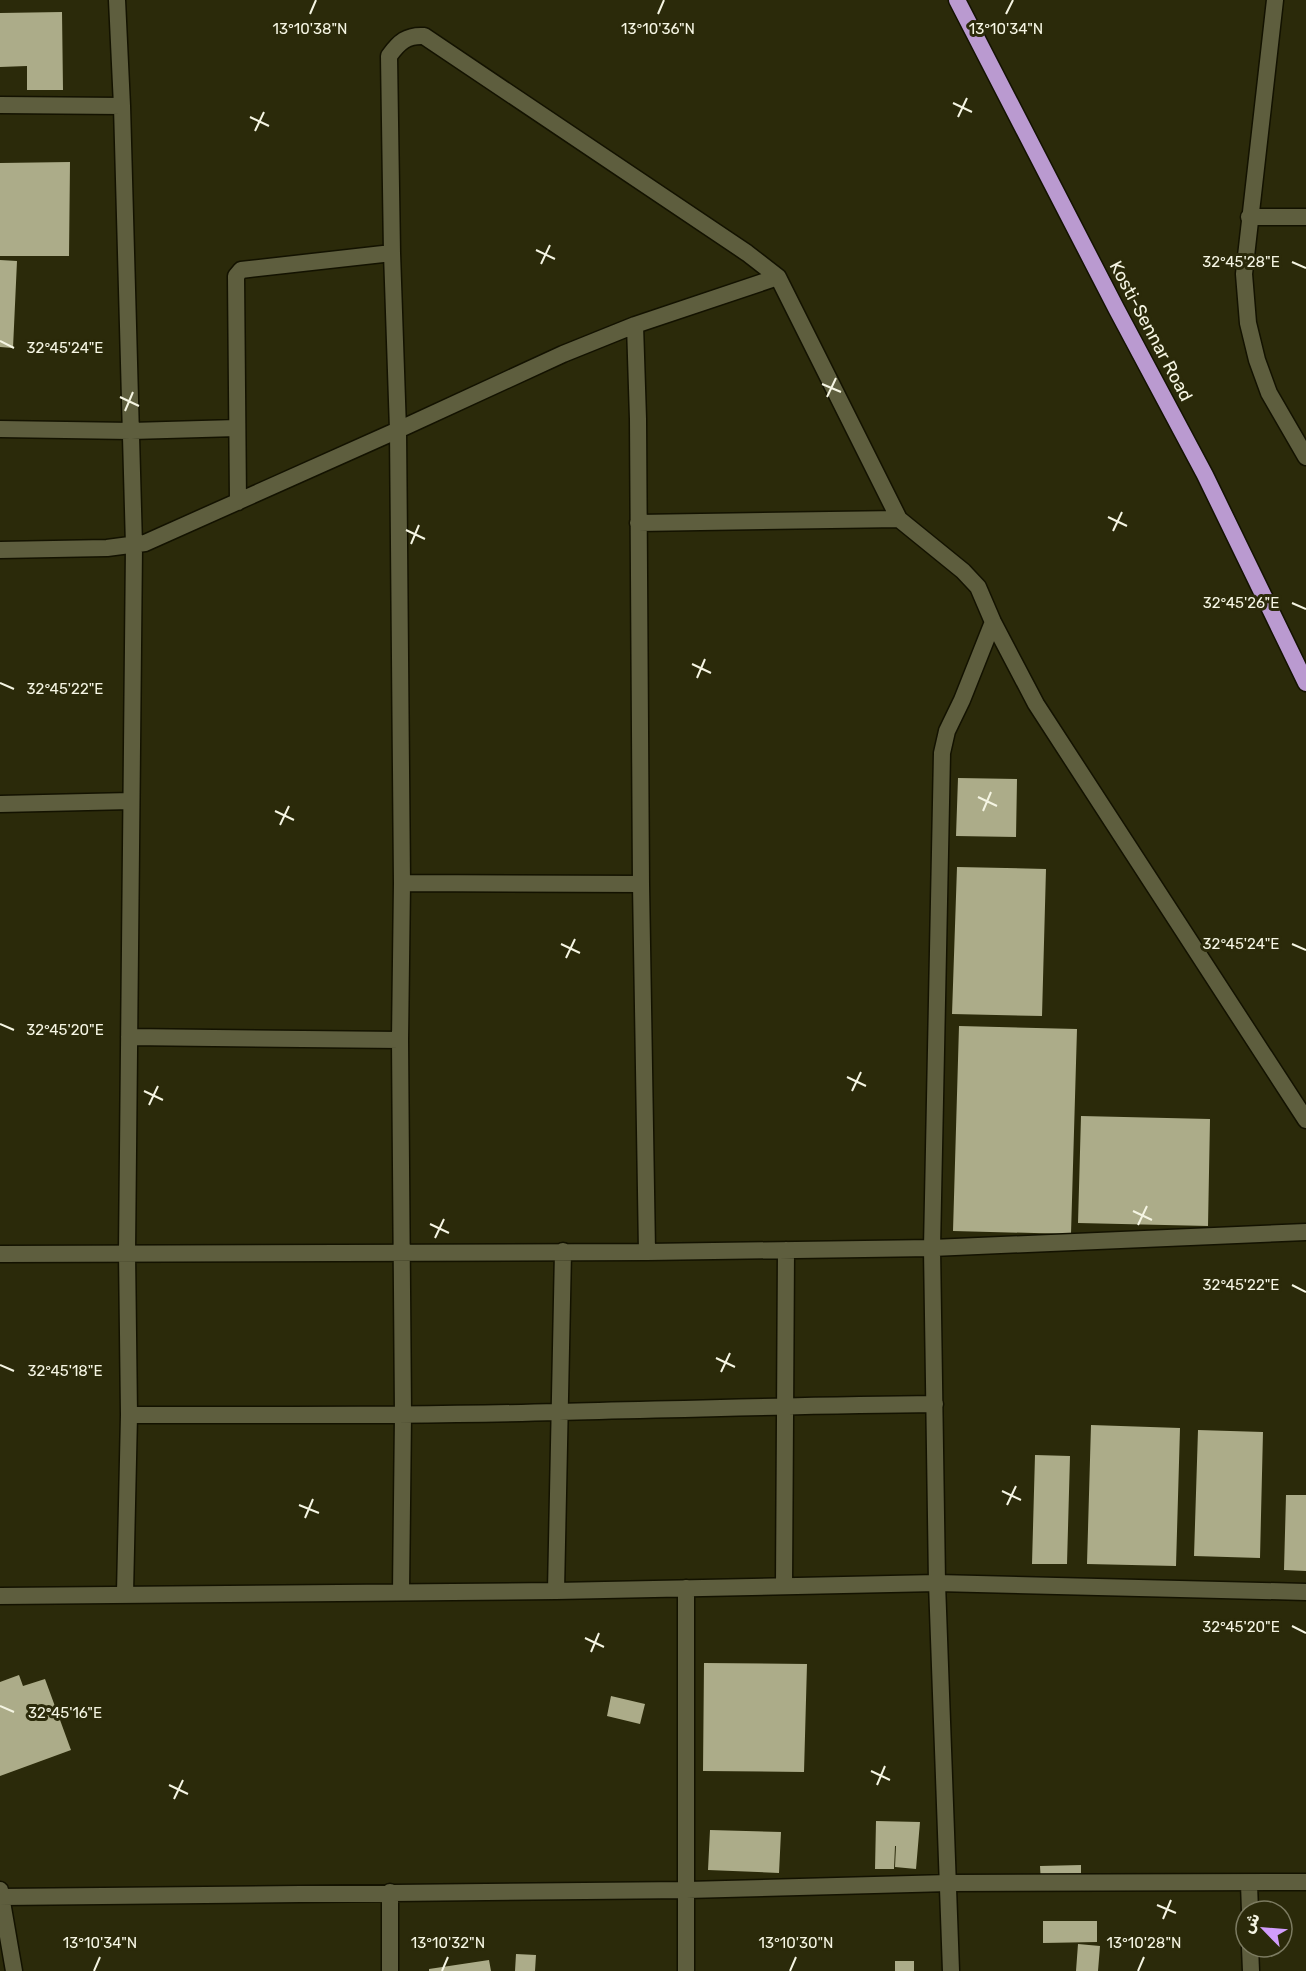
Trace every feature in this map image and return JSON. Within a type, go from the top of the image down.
[{"type":"highway","name":"Kosti-Sennar Road","points":[[957,0],[1205,475],[1306,683]]},
{"type":"street","points":[[117,0],[134,546],[127,1252],[129,1415],[125,1593]]},
{"type":"street","points":[[1275,0],[1244,274],[1248,323],[1257,360],[1269,393],[1306,457]]},
{"type":"street","points":[[401,1592],[402,883],[398,430],[389,56],[403,40],[414,36],[424,36],[747,253],[778,277],[899,519],[974,582],[1036,704],[1306,1120]]},
{"type":"street","points":[[0,105],[122,106]]},
{"type":"street","points":[[1249,217],[1306,217]]},
{"type":"street","points":[[238,502],[235,280],[238,273],[241,270],[392,253]]},
{"type":"street","points":[[0,550],[107,548],[145,543],[563,354],[635,325],[778,277]]},
{"type":"street","points":[[635,325],[647,1252]]},
{"type":"street","points":[[0,429],[130,431],[237,428]]},
{"type":"street","points":[[638,523],[899,519]]},
{"type":"street","points":[[951,1971],[938,1583],[932,1248],[942,753],[947,731],[993,622]]},
{"type":"street","points":[[0,804],[130,801]]},
{"type":"street","points":[[402,883],[641,884]]},
{"type":"street","points":[[129,1037],[400,1040]]},
{"type":"street","points":[[0,1254],[647,1252],[932,1248],[1306,1232]]},
{"type":"street","points":[[784,1586],[786,1250]]},
{"type":"street","points":[[556,1591],[563,1251]]},
{"type":"street","points":[[129,1415],[403,1415],[785,1405],[935,1404]]},
{"type":"street","points":[[0,1596],[125,1593],[556,1591],[938,1583],[1306,1593]]},
{"type":"street","points":[[686,1971],[687,1588]]},
{"type":"street","points":[[14,1971],[1,1894],[687,1890],[949,1883],[1249,1884],[1306,1882]]},
{"type":"street","points":[[1249,1884],[1250,1899]]},
{"type":"street","points":[[390,1892],[390,1971]]},
{"type":"building","points":[[62,12],[63,90],[27,90],[27,66],[0,67],[0,13]]},
{"type":"building","points":[[70,162],[69,256],[0,256],[0,163]]},
{"type":"building","points":[[0,260],[17,261],[13,348],[0,347]]},
{"type":"building","points":[[958,778],[1017,779],[1016,837],[956,836]]},
{"type":"building","points":[[957,867],[1046,869],[1042,1016],[952,1014]]},
{"type":"building","points":[[959,1026],[1077,1029],[1071,1234],[953,1231]]},
{"type":"building","points":[[1081,1116],[1210,1119],[1208,1226],[1078,1223]]},
{"type":"building","points":[[1091,1425],[1180,1428],[1176,1566],[1087,1564]]},
{"type":"building","points":[[1198,1430],[1263,1432],[1260,1558],[1194,1556]]},
{"type":"building","points":[[1035,1455],[1070,1456],[1067,1564],[1032,1564]]},
{"type":"building","points":[[1286,1495],[1306,1495],[1306,1571],[1284,1570]]},
{"type":"building","points":[[704,1663],[807,1664],[804,1772],[703,1771]]},
{"type":"building","points":[[19,1675],[23,1686],[45,1679],[71,1750],[0,1776],[0,1682]]},
{"type":"building","points":[[611,1696],[645,1704],[640,1724],[607,1716]]},
{"type":"building","points":[[876,1821],[920,1822],[916,1869],[895,1867],[895,1846],[894,1869],[875,1869]]},
{"type":"building","points":[[710,1830],[781,1832],[779,1873],[708,1870]]},
{"type":"building","points":[[1081,1865],[1081,1883],[1041,1884],[1040,1866]]},
{"type":"building","points":[[1043,1921],[1097,1921],[1097,1942],[1043,1943]]},
{"type":"building","points":[[1078,1944],[1100,1946],[1098,1971],[1076,1971]]},
{"type":"building","points":[[516,1954],[536,1955],[535,1971],[515,1971]]},
{"type":"building","points":[[489,1960],[491,1971],[429,1971],[429,1969]]},
{"type":"building","points":[[895,1961],[914,1961],[914,1971],[895,1971]]}]
